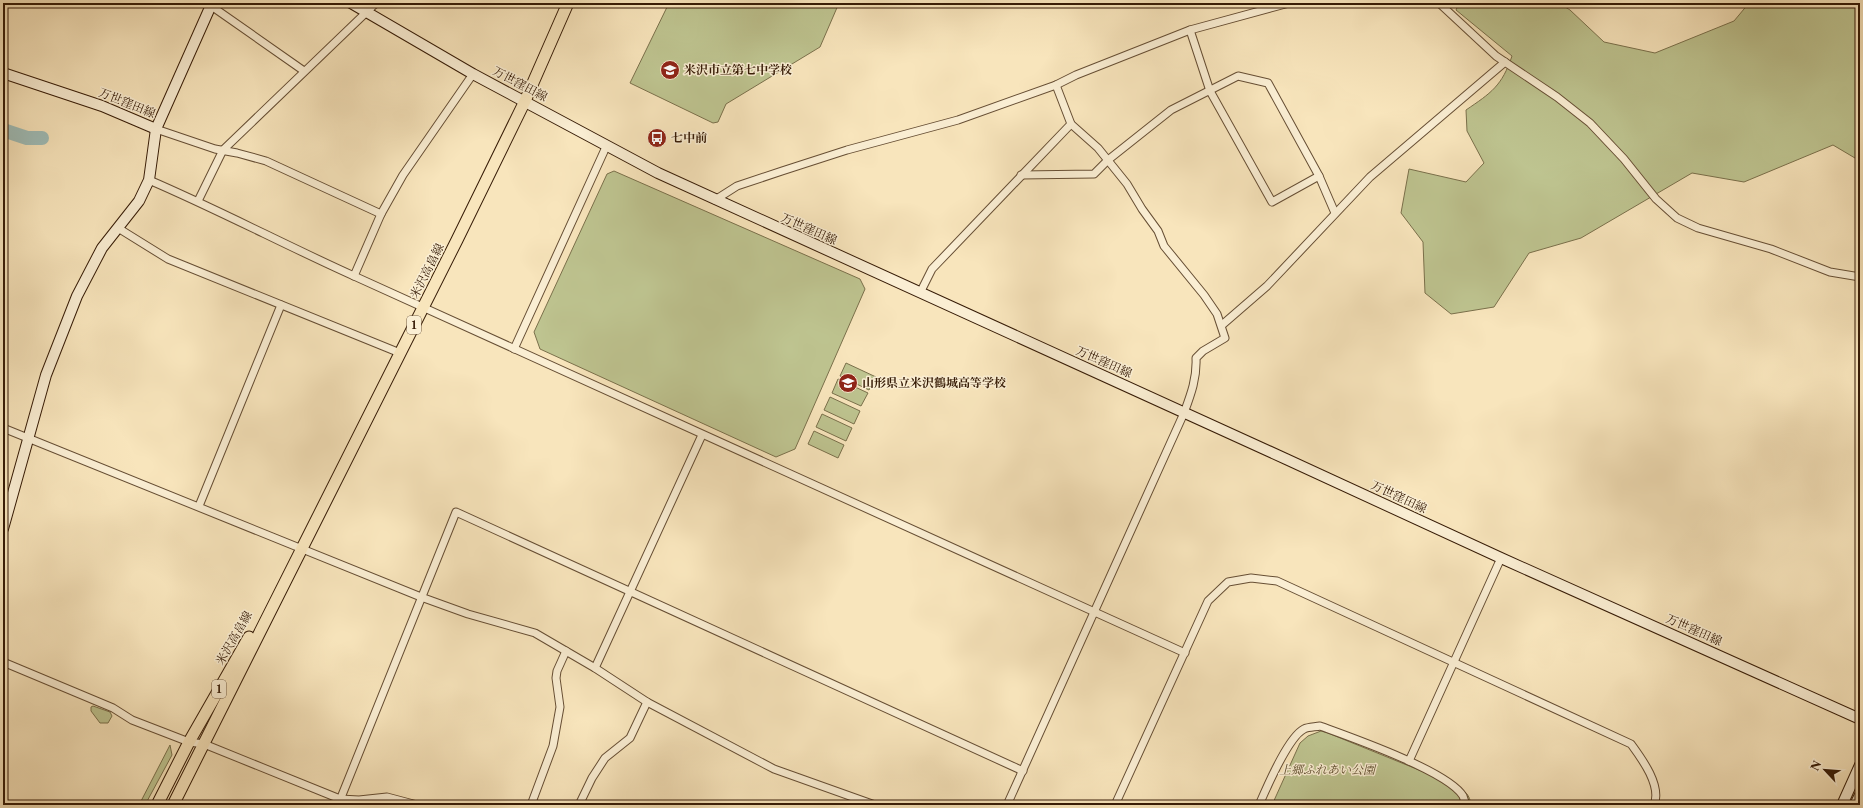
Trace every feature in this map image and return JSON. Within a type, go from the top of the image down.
[{"type":"main road","name":"万世窪田線","points":[[351,3],[473,74],[525,101],[606,147],[715,200],[1501,558],[1860,719]]},
{"type":"main road","name":"米沢高畠線","points":[[173,805],[423,308],[525,101],[568,3]]},
{"type":"main road","name":"万世窪田線","points":[[3,73],[88,101],[156,129],[210,4]]},
{"type":"main road","points":[[3,529],[46,375],[77,296],[102,248],[139,200],[149,180],[156,129]]},
{"type":"main road","name":"米沢高畠線","points":[[157,805],[189,742],[301,548]]},
{"type":"main road","points":[[1842,805],[1860,765]]},
{"type":"main road","points":[[1855,805],[1860,795]]},
{"type":"street","points":[[198,201],[223,150],[376,3]]},
{"type":"street","points":[[715,200],[738,186],[847,150],[958,120],[1056,85],[1076,75],[1190,30],[1289,3]]},
{"type":"street","points":[[1439,3],[1473,36],[1505,62],[1557,97],[1590,123],[1624,159],[1656,199],[1677,218],[1698,228],[1772,249],[1830,272],[1860,277]]},
{"type":"street","points":[[210,4],[304,71]]},
{"type":"street","points":[[1190,30],[1210,91],[1272,202],[1319,176]]},
{"type":"street","points":[[1222,325],[1267,286],[1370,177],[1505,62]]},
{"type":"street","points":[[354,276],[381,214],[403,175],[473,74]]},
{"type":"street","points":[[1021,175],[1094,174],[1108,160],[1171,110],[1238,76],[1268,83],[1319,176],[1336,213]]},
{"type":"street","points":[[1007,805],[1184,413],[1193,390],[1196,371],[1196,358],[1203,351],[1225,338],[1218,314],[1164,246],[1158,231],[1142,209],[1127,184],[1098,148],[1071,124],[1056,85]]},
{"type":"street","points":[[920,293],[932,269],[1071,124]]},
{"type":"street","points":[[156,129],[215,149],[266,161],[381,214]]},
{"type":"street","points":[[514,349],[606,147]]},
{"type":"street","points":[[149,180],[198,201],[261,233],[423,308],[1185,653]]},
{"type":"street","points":[[118,228],[168,259],[400,354]]},
{"type":"street","points":[[199,506],[281,305]]},
{"type":"street","points":[[3,428],[421,597],[468,614],[535,633],[595,668],[647,702],[774,769],[875,805]]},
{"type":"street","points":[[595,668],[702,435]]},
{"type":"street","points":[[339,802],[456,512],[1023,771]]},
{"type":"street","points":[[1409,761],[1501,558]]},
{"type":"street","points":[[1115,805],[1208,601],[1228,582],[1251,578],[1277,581],[1631,744],[1651,772],[1656,800],[1654,805]]},
{"type":"street","points":[[532,805],[553,746],[560,707],[556,678],[557,671],[566,651]]},
{"type":"street","points":[[3,662],[113,708],[132,720],[189,742],[204,744],[339,802],[387,796],[417,805]]},
{"type":"street","points":[[580,805],[592,778],[605,758],[630,738],[647,702]]},
{"type":"street","points":[[1259,805],[1268,784],[1293,739],[1305,728],[1320,726],[1409,761],[1446,781],[1462,795],[1466,805]]},
{"type":"green space","points":[[669,3],[839,3],[820,47],[726,104],[718,122],[713,123],[630,83]]},
{"type":"green space","points":[[1459,3],[1559,3],[1570,10],[1604,42],[1655,53],[1734,21],[1749,3],[1860,3],[1860,161],[1833,145],[1744,182],[1692,173],[1581,238],[1529,253],[1494,307],[1451,314],[1425,293],[1423,242],[1401,213],[1409,169],[1466,182],[1484,163],[1467,131],[1466,110],[1495,88],[1504,75],[1512,56],[1456,10]]},
{"type":"green space","points":[[614,171],[860,279],[865,289],[795,449],[776,457],[540,349],[534,332],[607,174]]},
{"type":"green space","points":[[846,363],[876,377],[869,390],[840,376]]},
{"type":"green space","points":[[838,379],[868,393],[861,406],[832,393]]},
{"type":"green space","points":[[830,397],[860,411],[854,424],[824,410]]},
{"type":"green space","points":[[822,414],[852,428],[846,441],[816,427]]},
{"type":"green space","points":[[814,431],[844,445],[838,458],[808,444]]},
{"type":"green space","points":[[93,706],[110,712],[112,716],[108,723],[100,723],[91,711],[91,707]]},
{"type":"green space","name":"上郷ふれあい公園","points":[[1321,731],[1456,785],[1470,798],[1471,805],[1272,805],[1300,743],[1308,736]]},
{"type":"green space","points":[[170,745],[172,755],[145,805],[139,805]]},
{"type":"waterway","points":[[3,130],[27,138],[42,138]]},
{"type":"place","name":"米沢市立第七中学校","points":[[670,70]]},
{"type":"place","name":"七中前","points":[[657,138]]},
{"type":"place","name":"山形県立米沢鶴城高等学校","points":[[848,383]]}]
